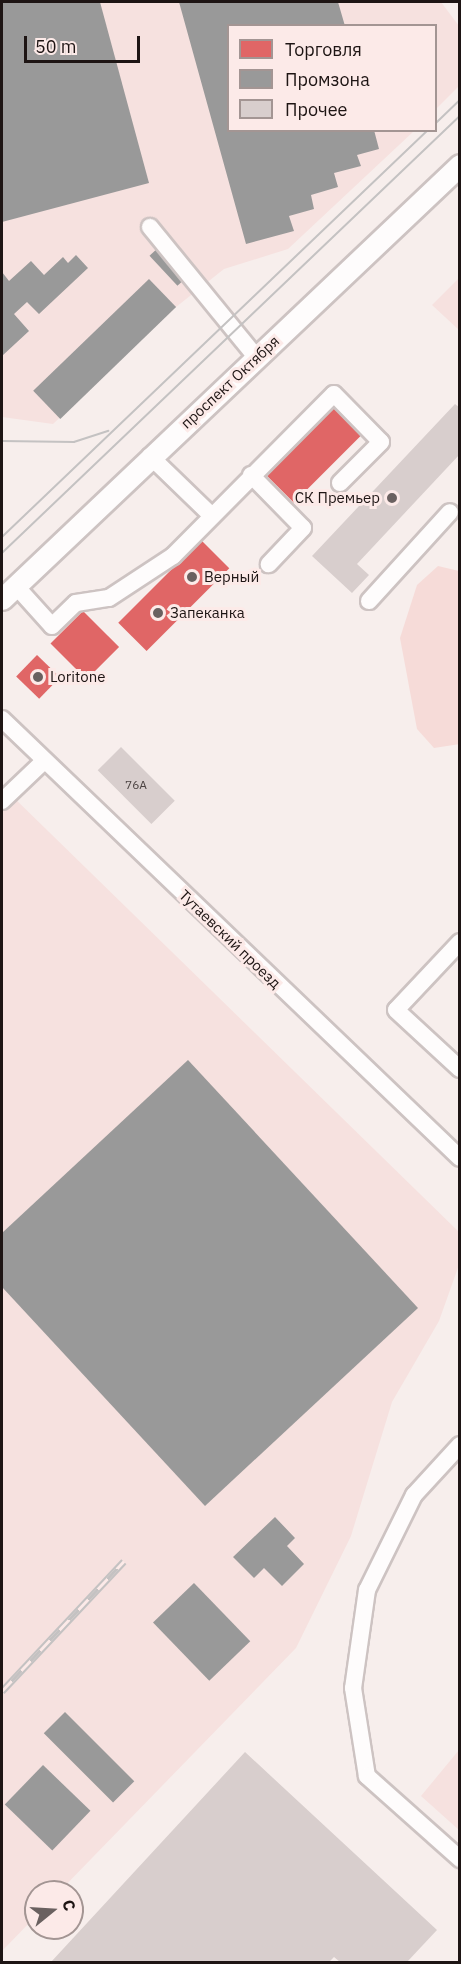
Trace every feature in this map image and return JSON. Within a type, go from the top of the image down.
[{"type":"main road","name":"проспект Октября","points":[[8,592],[459,165]]},
{"type":"street","points":[[150,227],[257,358]]},
{"type":"street","points":[[8,592],[52,626],[76,603],[109,598],[173,556],[334,394],[381,442],[340,483]]},
{"type":"street","points":[[150,456],[212,516]]},
{"type":"street","points":[[251,475],[303,528],[269,564]]},
{"type":"street","points":[[369,602],[456,511]]},
{"type":"street","name":"Тутаевский проезд","points":[[2,719],[459,1158]]},
{"type":"street","points":[[2,801],[44,761]]},
{"type":"street","points":[[459,942],[396,1010],[459,1068]]},
{"type":"street","points":[[459,1445],[414,1495],[367,1590],[353,1688],[367,1776],[459,1859]]},
{"type":"shaded area","points":[[2,2],[441,2],[459,26],[460,85],[437,108],[437,24],[227,24],[227,132],[413,132],[288,249],[224,269],[176,307],[53,424],[2,417]]},
{"type":"shaded area","points":[[459,278],[459,330],[432,305]]},
{"type":"shaded area","points":[[438,566],[459,571],[460,744],[434,748],[417,729],[400,638],[417,585]]},
{"type":"shaded area","points":[[7,791],[459,1232],[460,1262],[439,1321],[392,1402],[351,1536],[296,1648],[71,1880],[24,1880],[24,1928],[2,1951],[2,797]]},
{"type":"shaded area","points":[[459,1750],[459,1830],[421,1796]]},
{"type":"building: Торговля","points":[[337,403],[365,431],[294,503],[266,474]]},
{"type":"building: Торговля","points":[[201,540],[229,568],[147,651],[118,623]]},
{"type":"building: Торговля","points":[[83,611],[119,647],[87,680],[50,644]]},
{"type":"building: Торговля","name":"Loritone","points":[[37,655],[60,677],[39,699],[16,677]]},
{"type":"building: Промзона","points":[[2,2],[100,2],[149,183],[2,222]]},
{"type":"building: Промзона","points":[[179,2],[338,2],[344,24],[227,24],[227,132],[375,132],[379,149],[357,155],[361,166],[334,173],[338,187],[311,195],[314,209],[289,216],[294,231],[246,244]]},
{"type":"building: Промзона","points":[[159,247],[187,277],[177,286],[149,256]]},
{"type":"building: Промзона","points":[[76,255],[88,268],[39,314],[27,302],[14,314],[29,331],[2,356],[2,272],[9,281],[31,261],[44,275],[63,257],[68,263]]},
{"type":"building: Промзона","points":[[149,279],[176,307],[60,419],[33,391]]},
{"type":"building: Промзона","points":[[188,1060],[418,1308],[205,1506],[2,1287],[2,1233]]},
{"type":"building: Промзона","points":[[275,1517],[295,1538],[287,1546],[304,1564],[282,1586],[264,1568],[254,1578],[233,1557]]},
{"type":"building: Промзона","points":[[194,1583],[250,1641],[209,1681],[153,1623]]},
{"type":"building: Промзона","points":[[65,1712],[134,1781],[113,1803],[44,1733]]},
{"type":"building: Промзона","points":[[43,1765],[90,1811],[52,1850],[5,1805]]},
{"type":"building: Прочее","name":"СК Премьер","points":[[455,404],[460,408],[460,454],[357,564],[369,575],[352,593],[312,556]]},
{"type":"building: Прочее","points":[[121,747],[175,801],[151,824],[98,770]]},
{"type":"building: Прочее","points":[[245,1752],[437,1930],[407,1962],[340,1962],[334,1957],[329,1962],[51,1962],[71,1940],[84,1940],[84,1926]]},
{"type":"tram line","points":[[437,122],[460,100]]},
{"type":"tram line","points":[[2,553],[460,116]]},
{"type":"tram line","points":[[2,537],[426,132]]},
{"type":"tram line","points":[[2,441],[74,442],[108,431]]},
{"type":"railway","points":[[2,1691],[124,1561]]},
{"type":"place","name":"СК Премьер","points":[[392,498]]},
{"type":"place","name":"Верный","points":[[192,577]]},
{"type":"place","name":"Запеканка","points":[[158,613]]},
{"type":"place","name":"Loritone","points":[[38,677]]}]
